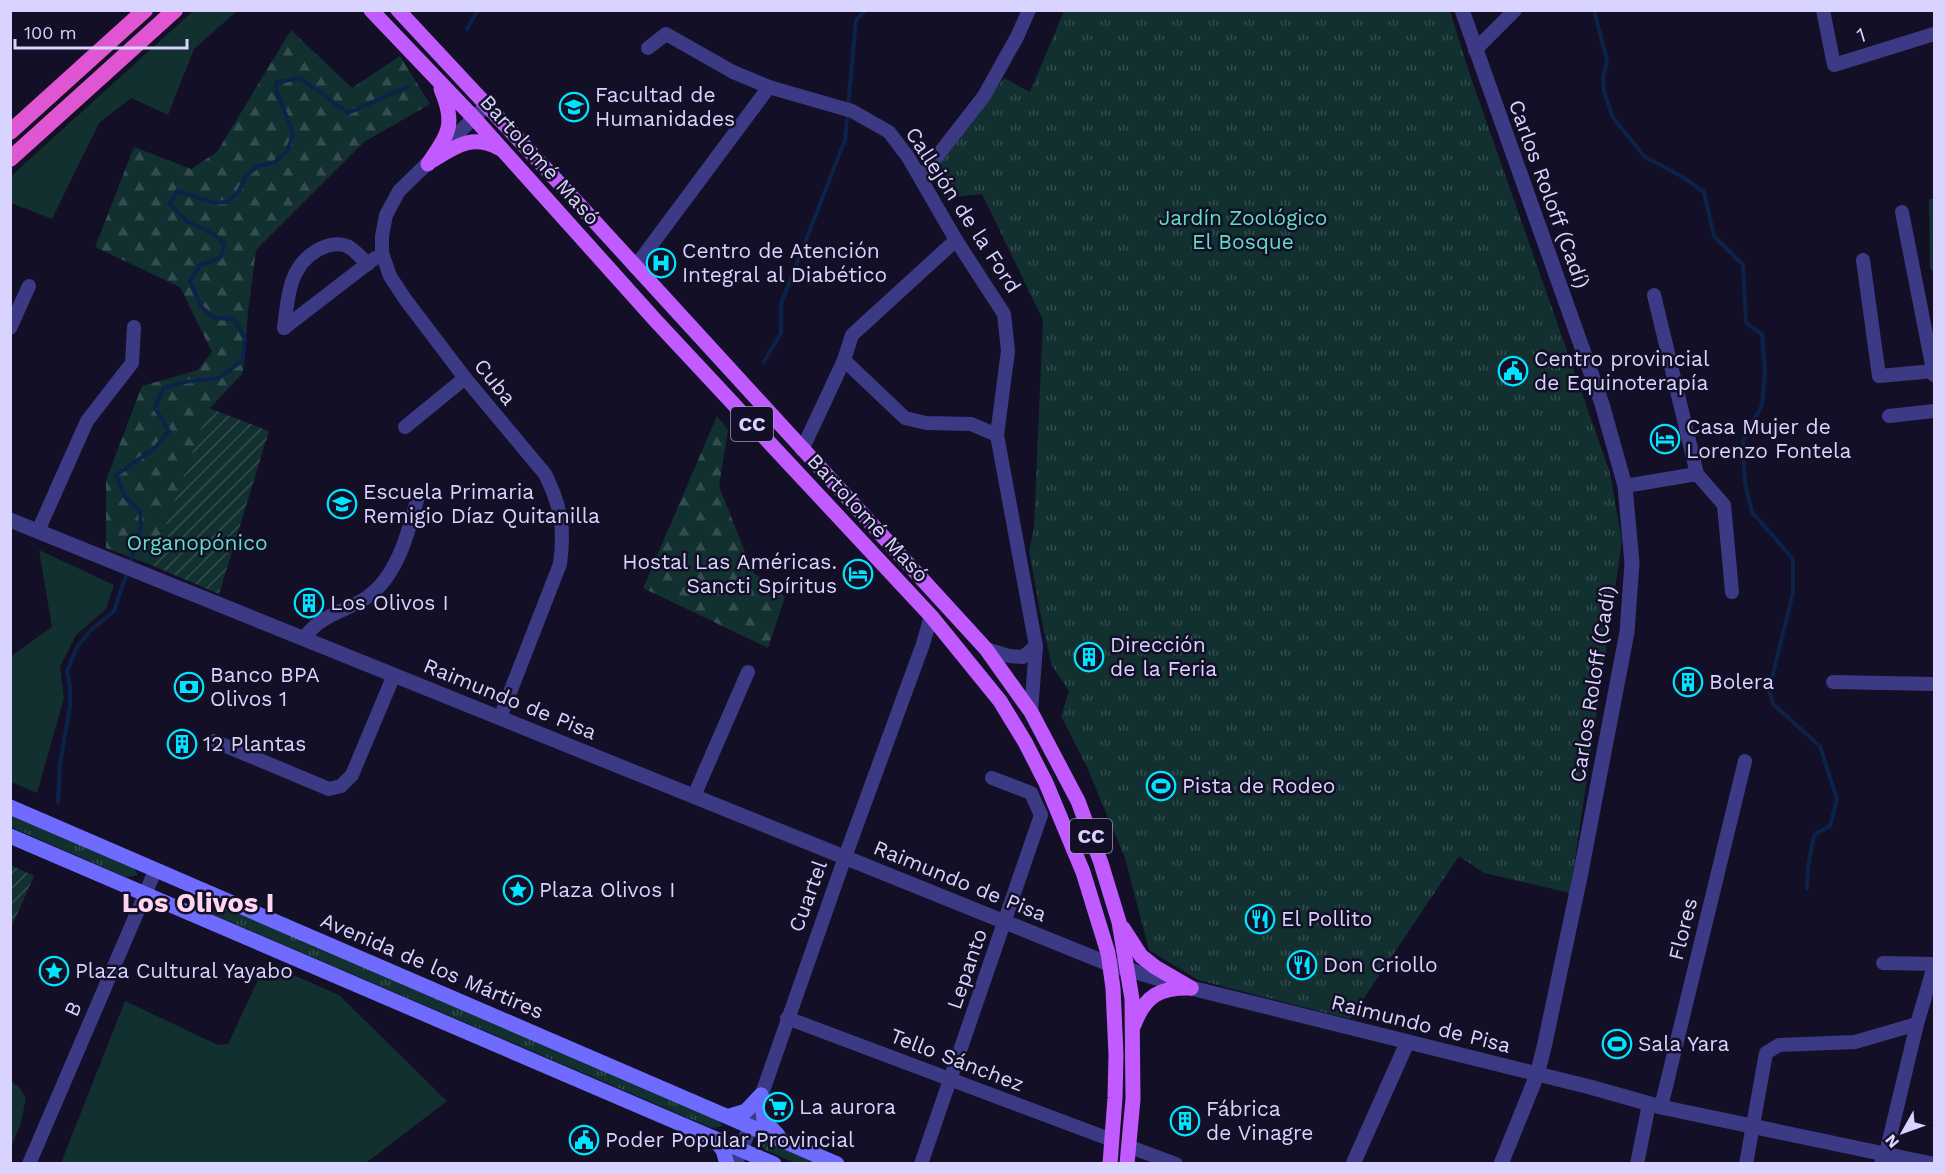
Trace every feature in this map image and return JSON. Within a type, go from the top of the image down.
[{"type":"highway","points":[[10,132],[145,10]]},
{"type":"highway","points":[[10,159],[175,10]]},
{"type":"main road","name":"Bartolomé Masó","points":[[371,10],[474,118],[656,321],[931,616],[1000,701],[1046,783],[1083,872],[1108,953],[1113,988],[1116,1055],[1110,1164]]},
{"type":"main road","name":"Bartolomé Masó","points":[[398,10],[986,649],[1031,712],[1078,801],[1101,863],[1119,922],[1132,999],[1133,1099],[1127,1164]]},
{"type":"main road","points":[[428,164],[450,125],[449,107],[441,88],[429,71]]},
{"type":"main road","points":[[428,164],[462,144],[476,141],[490,144],[504,151]]},
{"type":"main road","points":[[948,636],[966,628]]},
{"type":"main road","name":"Avenida de los Mártires","points":[[10,807],[837,1164]]},
{"type":"main road","points":[[10,836],[711,1135],[738,1156],[769,1163]]},
{"type":"main road","points":[[174,906],[183,883]]},
{"type":"main road","points":[[1119,922],[1141,956],[1155,968],[1191,988]]},
{"type":"main road","points":[[1132,1029],[1145,1002],[1155,995],[1174,988],[1191,988]]},
{"type":"main road","points":[[730,1116],[746,1111],[761,1095]]},
{"type":"main road","points":[[761,1095],[764,1120],[782,1139]]},
{"type":"main road","points":[[711,1135],[723,1150],[727,1164]]},
{"type":"street","points":[[921,177],[984,96],[1017,37],[1029,10]]},
{"type":"street","name":"Carlos Roloff (Cadí)","points":[[1462,10],[1602,404],[1625,486],[1632,563],[1627,632],[1580,877],[1537,1075],[1501,1164]]},
{"type":"street","points":[[1475,50],[1515,10]]},
{"type":"street","name":"1","points":[[1823,10],[1834,65],[1935,34]]},
{"type":"street","name":"Callejón de la Ford","points":[[648,48],[666,34],[733,72],[769,87],[852,111],[889,132],[921,177],[956,240],[1004,314],[1008,351],[997,435],[1036,646],[1031,712]]},
{"type":"street","points":[[635,267],[769,87]]},
{"type":"street","name":"Cuba","points":[[487,105],[399,191],[386,215],[382,253],[390,276],[405,299],[465,378],[544,474],[557,505],[564,537],[560,564],[500,718]]},
{"type":"street","points":[[1863,260],[1879,376],[1934,373],[1902,212]]},
{"type":"street","points":[[802,450],[844,360],[852,335],[956,240]]},
{"type":"street","points":[[368,264],[348,247],[337,245],[327,244],[306,257],[293,274],[284,328],[368,264],[382,253]]},
{"type":"street","points":[[10,328],[29,286]]},
{"type":"street","points":[[1654,295],[1697,474],[1724,505],[1732,592]]},
{"type":"street","points":[[38,531],[87,421],[132,363],[134,327]]},
{"type":"street","points":[[844,360],[905,418],[926,423],[971,424],[997,435]]},
{"type":"street","points":[[405,427],[465,378]]},
{"type":"street","points":[[1888,416],[1935,411]]},
{"type":"street","points":[[1625,486],[1697,474]]},
{"type":"street","points":[[303,638],[318,623],[367,598],[384,582],[398,557],[417,500]]},
{"type":"street","name":"Raimundo de Pisa","points":[[10,520],[1109,964],[1191,988],[1655,1106],[1884,1158],[1932,1164]]},
{"type":"street","name":"Cuartel","points":[[738,1156],[923,644],[931,616]]},
{"type":"street","points":[[923,644],[948,636]]},
{"type":"street","points":[[986,649],[1023,657],[1036,646]]},
{"type":"street","points":[[694,796],[748,672]]},
{"type":"street","points":[[214,741],[329,789],[341,786],[352,775],[394,675]]},
{"type":"street","points":[[1833,682],[1935,684]]},
{"type":"street","name":"Flores","points":[[1636,1164],[1655,1106],[1745,760]]},
{"type":"street","name":"Lepanto","points":[[921,1164],[1041,815],[1031,793],[992,778]]},
{"type":"street","name":"B","points":[[29,1164],[155,871]]},
{"type":"street","points":[[1883,963],[1935,965],[1917,1024],[1884,1158]]},
{"type":"street","name":"Tello Sánchez","points":[[787,1018],[1112,1140]]},
{"type":"street","points":[[1746,1164],[1766,1053],[1779,1045],[1855,1042],[1917,1024]]},
{"type":"street","points":[[1353,1164],[1407,1043]]},
{"type":"street","points":[[1130,1147],[1176,1164]]},
{"type":"green space","points":[[193,11],[237,11],[194,49],[168,115],[131,98],[99,123],[52,219],[11,203],[11,176]]},
{"type":"green space","name":"Jardín Zoológico El Bosque","points":[[1064,11],[1450,11],[1470,75],[1610,473],[1622,541],[1570,893],[1484,873],[1459,856],[1350,1019],[1198,980],[1149,950],[1125,858],[1087,767],[1061,716],[1069,691],[1052,666],[1029,551],[1034,528],[1043,320],[982,194],[945,198],[931,174],[1004,78],[1030,92]]},
{"type":"green space","points":[[291,30],[352,88],[400,56],[430,104],[364,142],[256,250],[243,373],[209,409],[151,565],[106,548],[106,480],[142,386],[198,370],[212,352],[180,287],[95,247],[134,147],[191,169],[217,152]]},
{"type":"green space","points":[[1929,199],[1934,199],[1934,273],[1930,268]]},
{"type":"green space","name":"Organopónico","points":[[209,408],[269,431],[219,594],[151,565]]},
{"type":"green space","points":[[717,416],[728,430],[719,486],[753,572],[785,597],[768,648],[643,588]]},
{"type":"green space","points":[[39,550],[114,585],[106,609],[76,635],[60,667],[64,698],[37,793],[11,782],[10,657],[52,627]]},
{"type":"green space","points":[[11,813],[132,866],[138,875],[126,877],[11,827]]},
{"type":"green space","points":[[11,865],[34,876],[11,928]]},
{"type":"green space","points":[[199,895],[714,1116],[723,1126],[712,1128],[193,906],[190,897]]},
{"type":"green space","points":[[266,963],[339,995],[447,1101],[366,1163],[61,1163],[125,1001],[218,1045],[228,1044]]},
{"type":"green space","points":[[11,1081],[20,1088],[26,1098],[21,1123],[11,1147]]},
{"type":"green space","points":[[769,1141],[821,1163],[795,1163],[765,1150],[761,1143]]},
{"type":"waterway","points":[[467,29],[478,10]]},
{"type":"waterway","points":[[764,362],[781,333],[781,304],[845,140],[856,20],[866,10]]},
{"type":"waterway","points":[[1594,10],[1607,61],[1603,77],[1604,91],[1613,118],[1645,157],[1681,176],[1704,192],[1714,236],[1743,265],[1746,323],[1762,334],[1765,372],[1762,405],[1743,441],[1745,483],[1752,512],[1793,559],[1793,593],[1769,690],[1773,704],[1820,746],[1837,799],[1830,826],[1814,835],[1808,867],[1807,889]]},
{"type":"waterway","points":[[129,565],[141,526],[140,511],[125,497],[116,475],[155,448],[169,431],[155,408],[163,389],[184,382],[219,378],[243,360],[245,339],[234,319],[214,318],[201,307],[190,281],[200,265],[220,258],[225,244],[216,236],[187,221],[170,204],[177,191],[214,203],[226,202],[238,193],[246,176],[258,166],[274,163],[288,150],[293,133],[276,90],[277,82],[300,78],[348,113],[409,86]]},
{"type":"waterway","points":[[58,802],[60,764],[70,706],[67,671],[77,647],[91,630],[114,611],[127,573]]},
{"type":"place","name":"Facultad de Humanidades","points":[[574,107]]},
{"type":"place","name":"Centro de Atención Integral al Diabético","points":[[661,263]]},
{"type":"place","name":"Centro provincial de Equinoterapía","points":[[1513,371]]},
{"type":"place","name":"Casa Mujer de Lorenzo Fontela","points":[[1665,439]]},
{"type":"place","name":"Escuela Primaria Remigio Díaz Quitanilla","points":[[342,504]]},
{"type":"place","name":"Hostal Las Américas. Sancti Spíritus","points":[[858,574]]},
{"type":"place","name":"Los Olivos I","points":[[309,603]]},
{"type":"place","name":"Dirección de la Feria","points":[[1089,657]]},
{"type":"place","name":"Bolera","points":[[1688,682]]},
{"type":"place","name":"Banco BPA Olivos 1","points":[[189,687]]},
{"type":"place","name":"12 Plantas","points":[[182,744]]},
{"type":"place","name":"Pista de Rodeo","points":[[1161,786]]},
{"type":"place","name":"Plaza Olivos I","points":[[518,890]]},
{"type":"place","name":"El Pollito","points":[[1260,919]]},
{"type":"place","name":"Don Criollo","points":[[1302,965]]},
{"type":"place","name":"Plaza Cultural Yayabo","points":[[54,971]]},
{"type":"place","name":"Sala Yara","points":[[1617,1044]]},
{"type":"place","name":"La aurora","points":[[778,1107]]},
{"type":"place","name":"Fábrica de Vinagre","points":[[1185,1121]]},
{"type":"place","name":"Poder Popular Provincial","points":[[584,1140]]},
{"type":"district","name":"Los Olivos I","points":[[198,903]]}]
